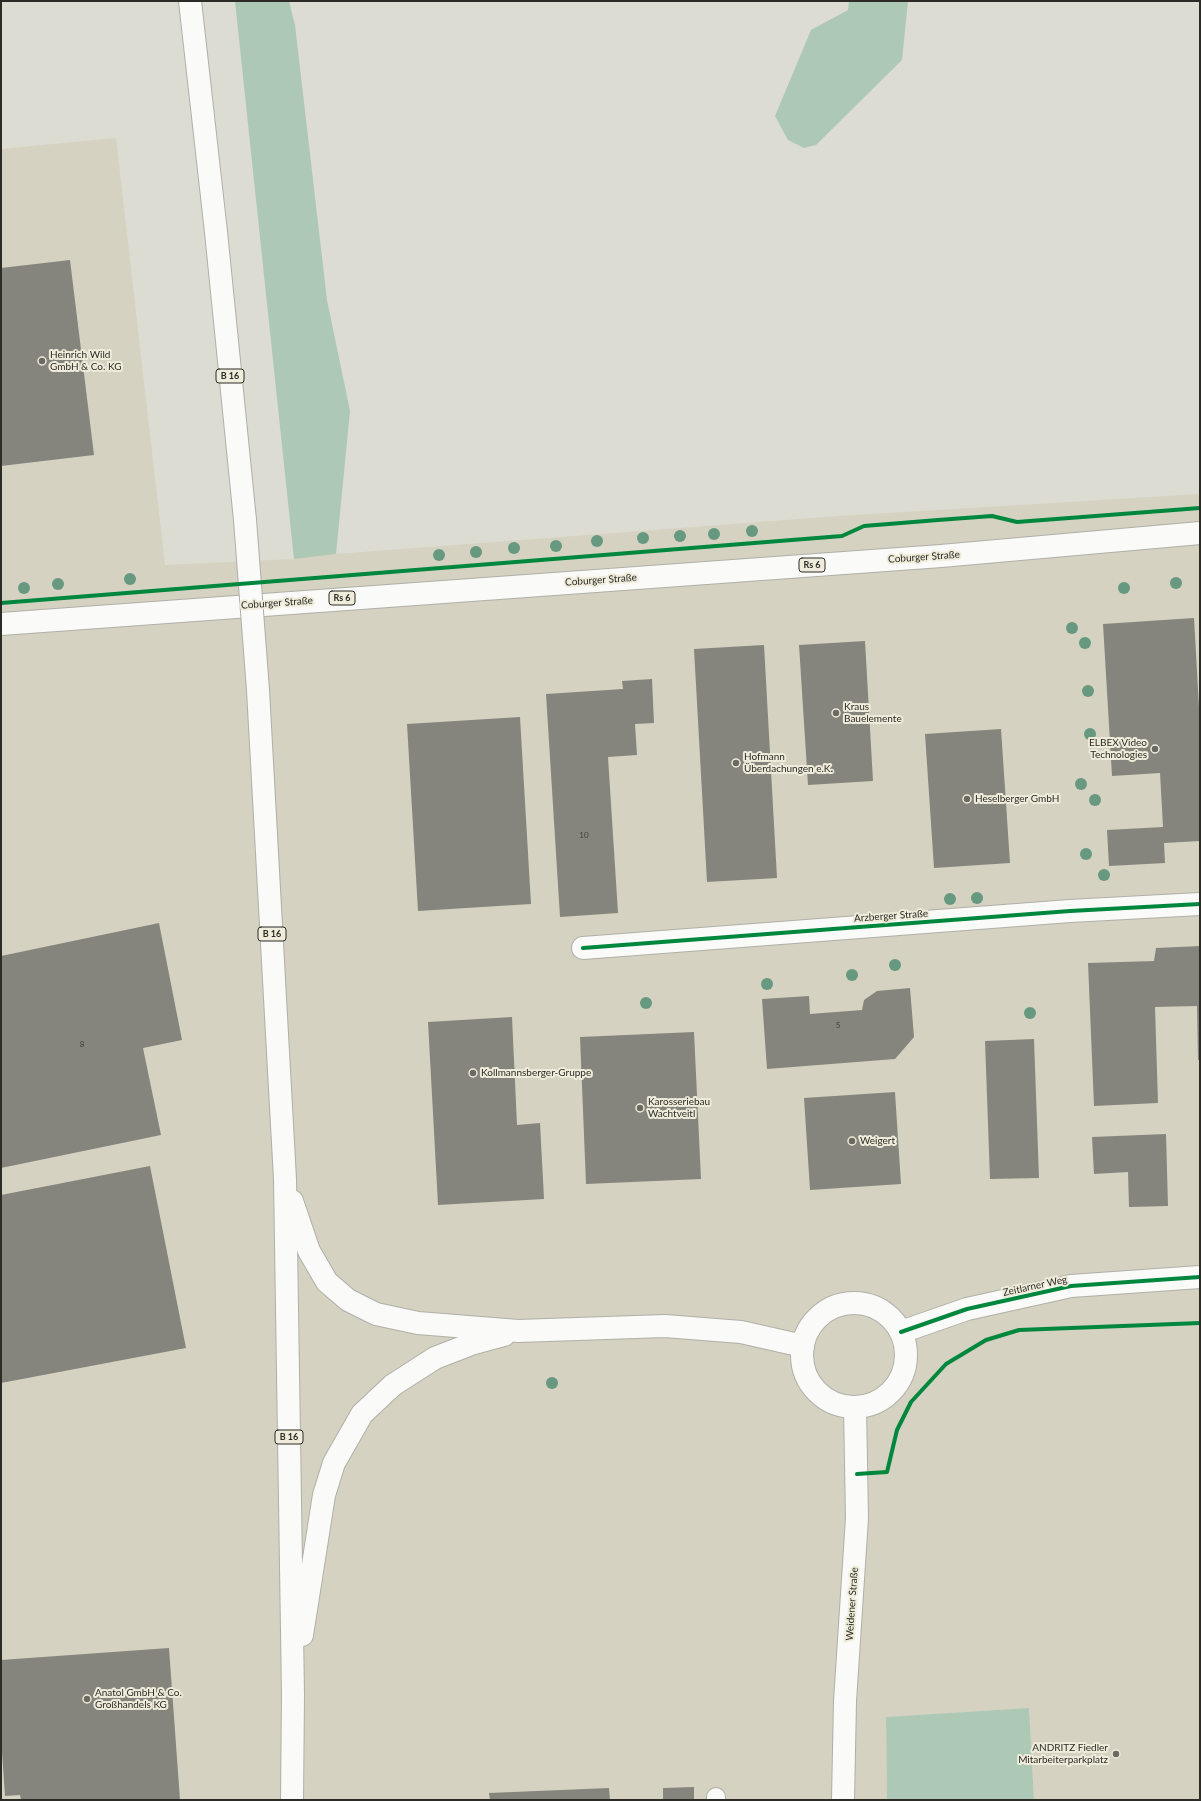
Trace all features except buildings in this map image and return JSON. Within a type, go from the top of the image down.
[{"type":"main road","name":"B 16","points":[[190,6],[216,232],[245,520],[258,690],[285,1179],[293,1695],[292,1800]]},
{"type":"main road","name":"Coburger Straße","points":[[1,624],[214,607],[942,556],[1200,533]]},
{"type":"main road","name":"Arzberger Straße","points":[[583,948],[1070,911],[1200,904]]},
{"type":"main road","name":"B 16","points":[[285,1179],[308,1251],[327,1282],[348,1300],[376,1314],[418,1323],[518,1331]]},
{"type":"main road","name":"Zeitlarner Weg","points":[[901,1332],[967,1309],[1071,1286],[1200,1277]]},
{"type":"main road","points":[[850,1303],[865,1304],[880,1309],[892,1319],[901,1332],[906,1347],[906,1361],[902,1376],[894,1388],[883,1399],[870,1405],[855,1407],[839,1405],[824,1398],[812,1386],[804,1372],[801,1356],[810,1326],[821,1314],[834,1306],[850,1303]]},
{"type":"main road","points":[[518,1331],[665,1326],[741,1332],[803,1346]]},
{"type":"main road","name":"B 16","points":[[293,1695],[324,1495],[334,1463],[362,1414],[393,1385],[435,1358],[471,1344],[518,1331]]},
{"type":"main road","name":"Weidener Straße","points":[[843,1800],[845,1701],[857,1518],[855,1407]]},
{"type":"shaded area","points":[[116,138],[165,565],[294,559],[336,554],[839,516],[1200,494],[1200,1800],[1034,1800],[1029,1708],[886,1717],[887,1800],[1,1800],[1,149]]},
{"type":"green space","points":[[235,1],[289,1],[295,25],[327,300],[350,411],[336,554],[294,559]]},
{"type":"green space","points":[[849,1],[908,1],[902,60],[816,145],[804,148],[788,140],[775,116],[811,30],[848,10]]},
{"type":"green space","points":[[1029,1708],[1034,1800],[887,1800],[886,1717]]},
{"type":"cycle path","points":[[1,603],[842,536],[864,526],[938,520],[992,516],[1017,522],[1200,508]]},
{"type":"cycle path","points":[[583,948],[1070,911],[1200,904]]},
{"type":"cycle path","points":[[901,1332],[967,1309],[1071,1286],[1200,1277]]},
{"type":"cycle path","points":[[857,1474],[887,1472],[897,1430],[911,1402],[946,1364],[986,1340],[1019,1330],[1200,1323]]},
{"type":"place","name":"Heinrich Wild GmbH & Co. KG","points":[[42,361]]},
{"type":"place","name":"Kraus Bauelemente","points":[[836,713]]},
{"type":"place","name":"ELBEX Video Technologies","points":[[1155,749]]},
{"type":"place","name":"Hofmann Überdachungen e.K.","points":[[736,763]]},
{"type":"place","name":"Heselberger GmbH","points":[[967,799]]},
{"type":"place","name":"Kollmannsberger-Gruppe","points":[[473,1073]]},
{"type":"place","name":"Karosseriebau Wachtveitl","points":[[640,1108]]},
{"type":"place","name":"Weigert","points":[[852,1141]]},
{"type":"place","name":"Anatol GmbH & Co. Großhandels KG","points":[[87,1699]]},
{"type":"place","name":"ANDRITZ Fiedler Mitarbeiterparkplatz","points":[[1116,1754]]}]
